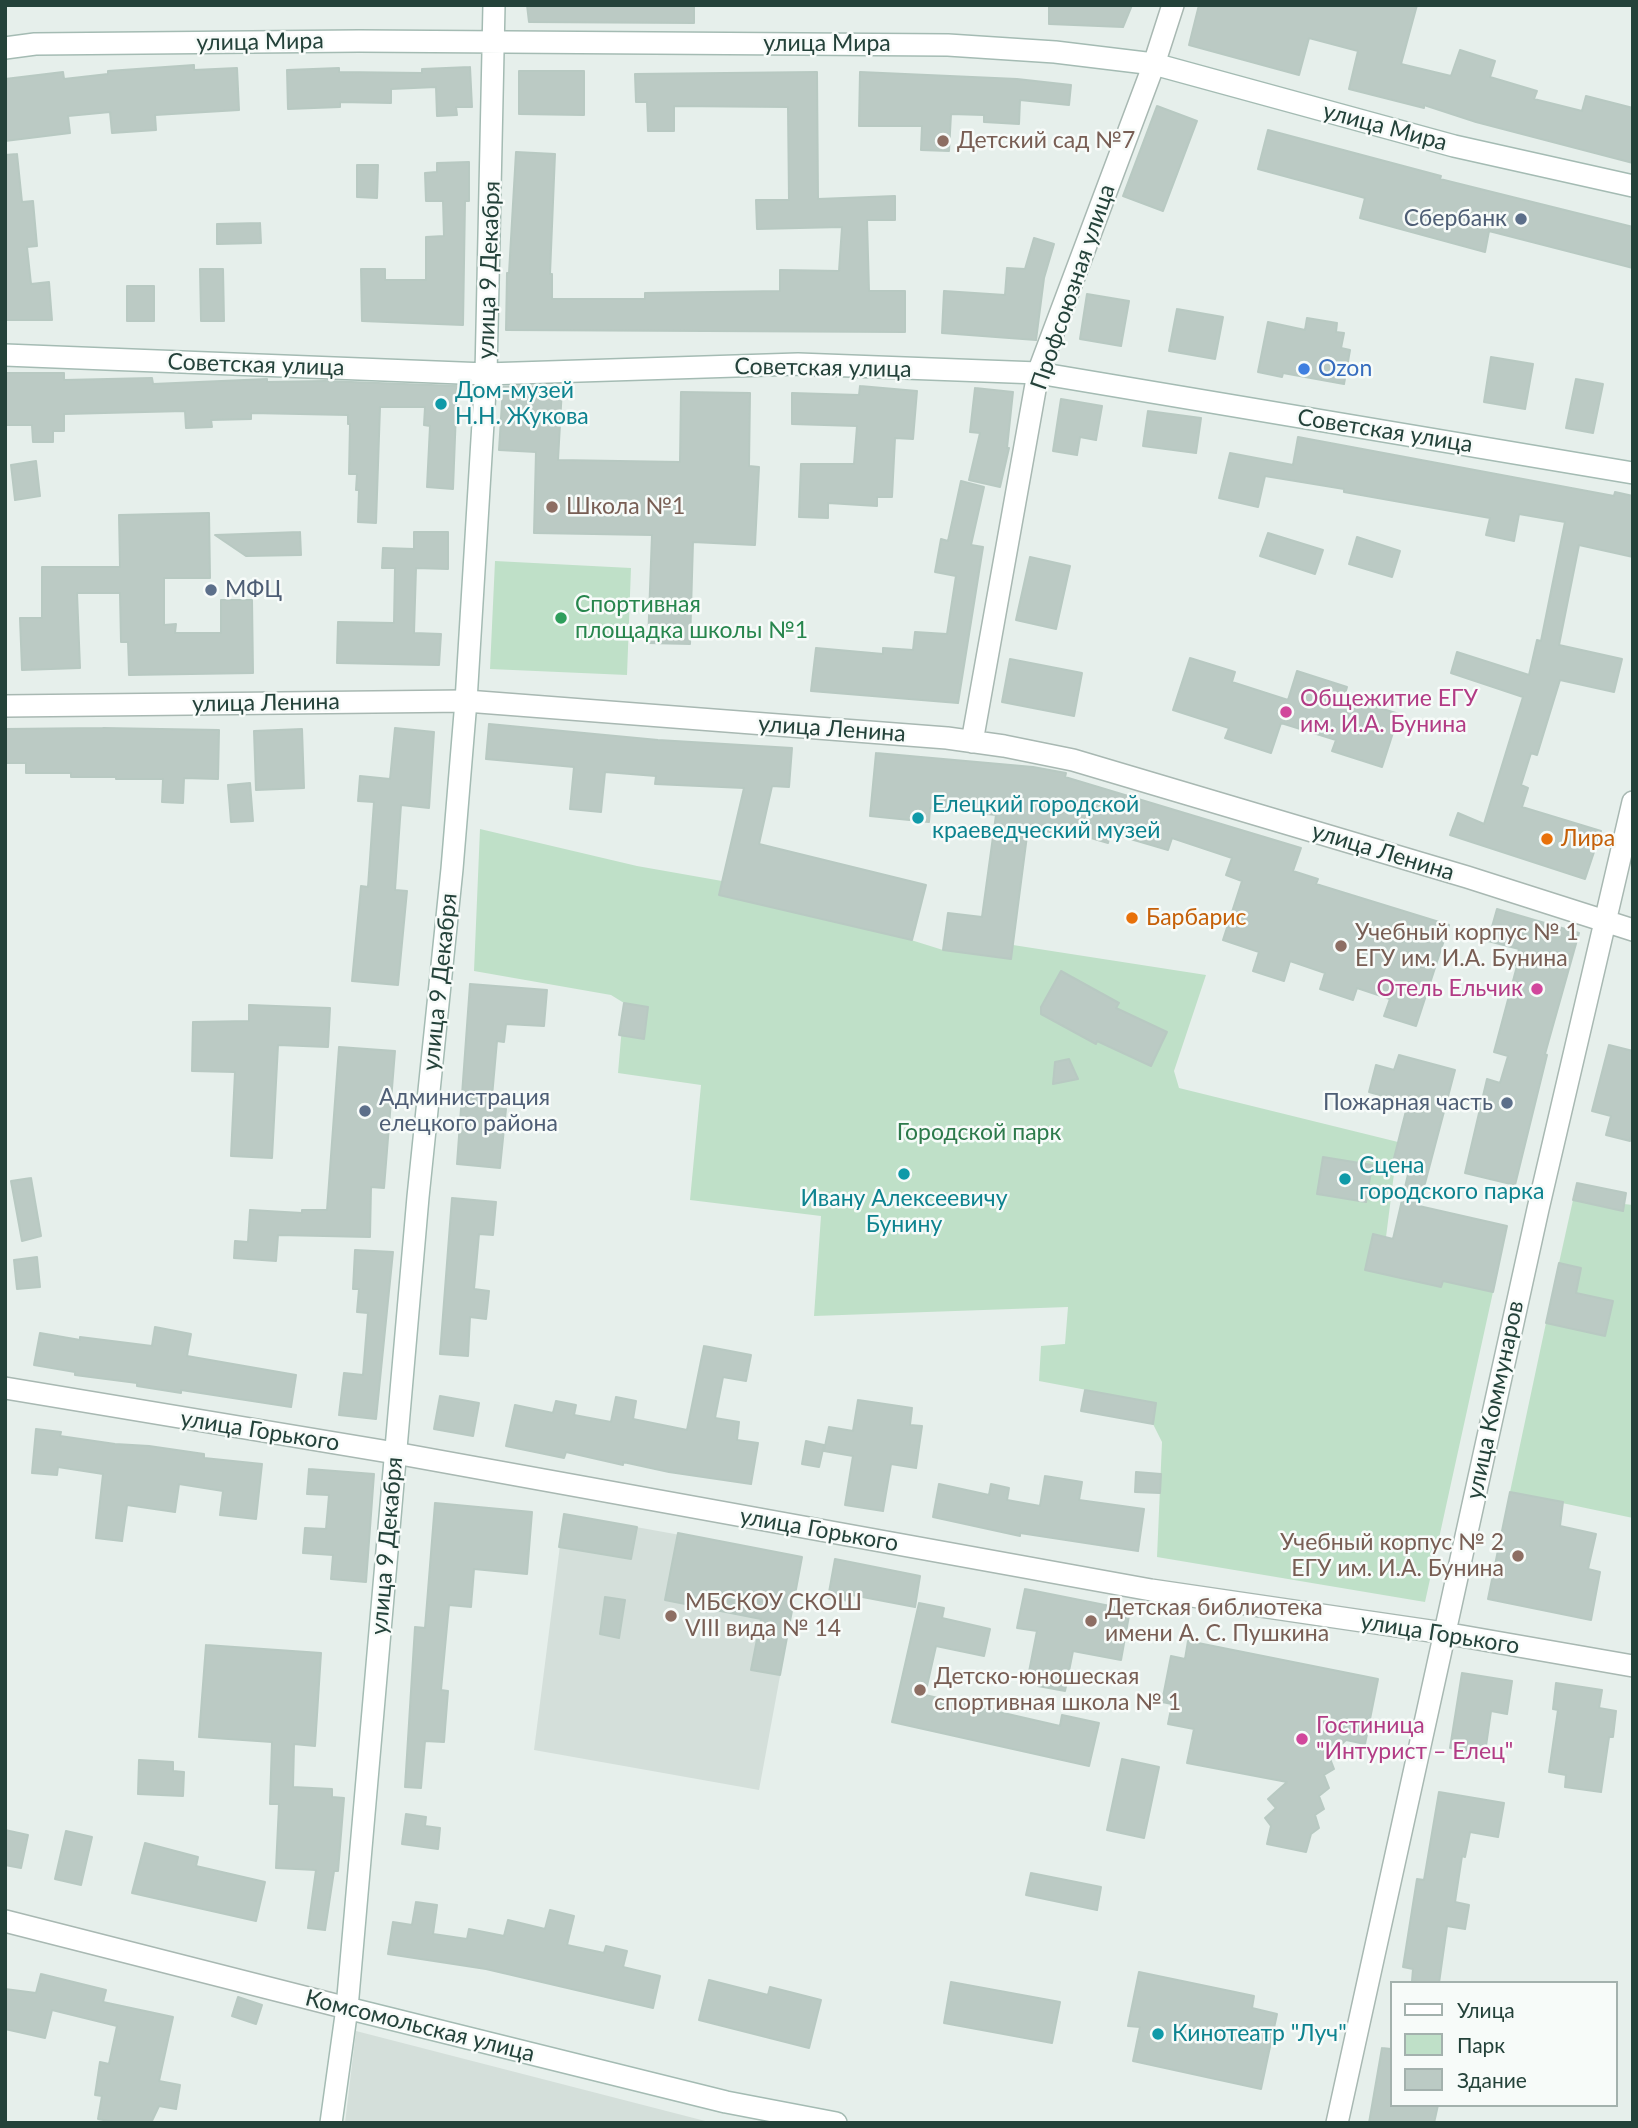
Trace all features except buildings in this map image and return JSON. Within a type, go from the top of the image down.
[{"type":"street","name":"улица 9 Декабря","points":[[331,2123],[347,2008],[395,1453],[466,701],[486,374],[494,5]]},
{"type":"street","name":"Профсоюзная улица","points":[[972,742],[1038,373],[1154,64],[1173,5]]},
{"type":"street","name":"улица Мира","points":[[5,48],[35,44],[495,43],[948,45],[1055,52],[1154,64],[1454,146],[1633,186]]},
{"type":"street","name":"Советская улица","points":[[5,355],[486,374],[798,364],[1038,373],[1633,473]]},
{"type":"street","name":"улица Ленина","points":[[5,706],[466,701],[972,742],[1073,760],[1454,873],[1633,930]]},
{"type":"street","name":"улица Коммунаров","points":[[1337,2123],[1538,1209],[1633,802]]},
{"type":"street","name":"улица Горького","points":[[5,1388],[395,1453],[1151,1590],[1444,1633],[1633,1666]]},
{"type":"street","name":"Комсомольская улица","points":[[5,1921],[726,2102],[836,2123]]},
{"type":"shaded area","name":"МБСКОУ СКОШ VIII вида № 14","points":[[564,1514],[802,1557],[759,1790],[534,1750]]},
{"type":"shaded area","points":[[356,2031],[713,2123],[345,2123]]},
{"type":"green space","name":"Спортивная площадка школы №1","points":[[495,561],[631,568],[627,675],[490,669]]},
{"type":"green space","name":"Городской парк","points":[[480,829],[637,866],[722,881],[943,950],[1010,959],[1013,945],[1206,975],[1174,1071],[1179,1088],[1398,1142],[1386,1237],[1449,1252],[1443,1281],[1493,1292],[1425,1602],[1157,1557],[1162,1442],[1153,1424],[1156,1403],[1039,1381],[1041,1346],[1065,1344],[1068,1307],[814,1316],[821,1216],[690,1200],[701,1085],[618,1073],[624,1003],[611,995],[474,971]]},
{"type":"green space","points":[[1573,1200],[1622,1210],[1624,1204],[1633,1205],[1633,1518],[1510,1492],[1546,1323],[1604,1336],[1613,1302],[1567,1291],[1580,1268],[1559,1263]]},
{"type":"place","name":"Детский сад №7","points":[[943,141]]},
{"type":"place","name":"Сбербанк","points":[[1521,219]]},
{"type":"place","name":"Ozon","points":[[1304,369]]},
{"type":"place","name":"Дом-музей Н.Н. Жукова","points":[[441,404]]},
{"type":"place","name":"Школа №1","points":[[552,507]]},
{"type":"place","name":"МФЦ","points":[[211,590]]},
{"type":"place","name":"Спортивная площадка школы №1","points":[[561,618]]},
{"type":"place","name":"Общежитие ЕГУ им. И.А. Бунина","points":[[1286,712]]},
{"type":"place","name":"Елецкий городской краеведческий музей","points":[[918,818]]},
{"type":"place","name":"Лира","points":[[1547,839]]},
{"type":"place","name":"Барбарис","points":[[1132,918]]},
{"type":"place","name":"Учебный корпус № 1 ЕГУ им. И.А. Бунина","points":[[1341,946]]},
{"type":"place","name":"Отель Ельчик","points":[[1537,989]]},
{"type":"place","name":"Пожарная часть","points":[[1507,1103]]},
{"type":"place","name":"Администрация елецкого района","points":[[365,1111]]},
{"type":"place","name":"Ивану Алексеевичу Бунину","points":[[904,1174]]},
{"type":"place","name":"Сцена городского парка","points":[[1345,1179]]},
{"type":"place","name":"Учебный корпус № 2 ЕГУ им. И.А. Бунина","points":[[1518,1556]]},
{"type":"place","name":"МБСКОУ СКОШ VIII вида № 14","points":[[671,1616]]},
{"type":"place","name":"Детская библиотека имени А. С. Пушкина","points":[[1091,1621]]},
{"type":"place","name":"Детско-юношеская спортивная школа № 1","points":[[920,1690]]},
{"type":"place","name":"Гостиница \"Интурист – Елец\"","points":[[1302,1739]]},
{"type":"place","name":"Кинотеатр \"Луч\"","points":[[1158,2034]]}]
